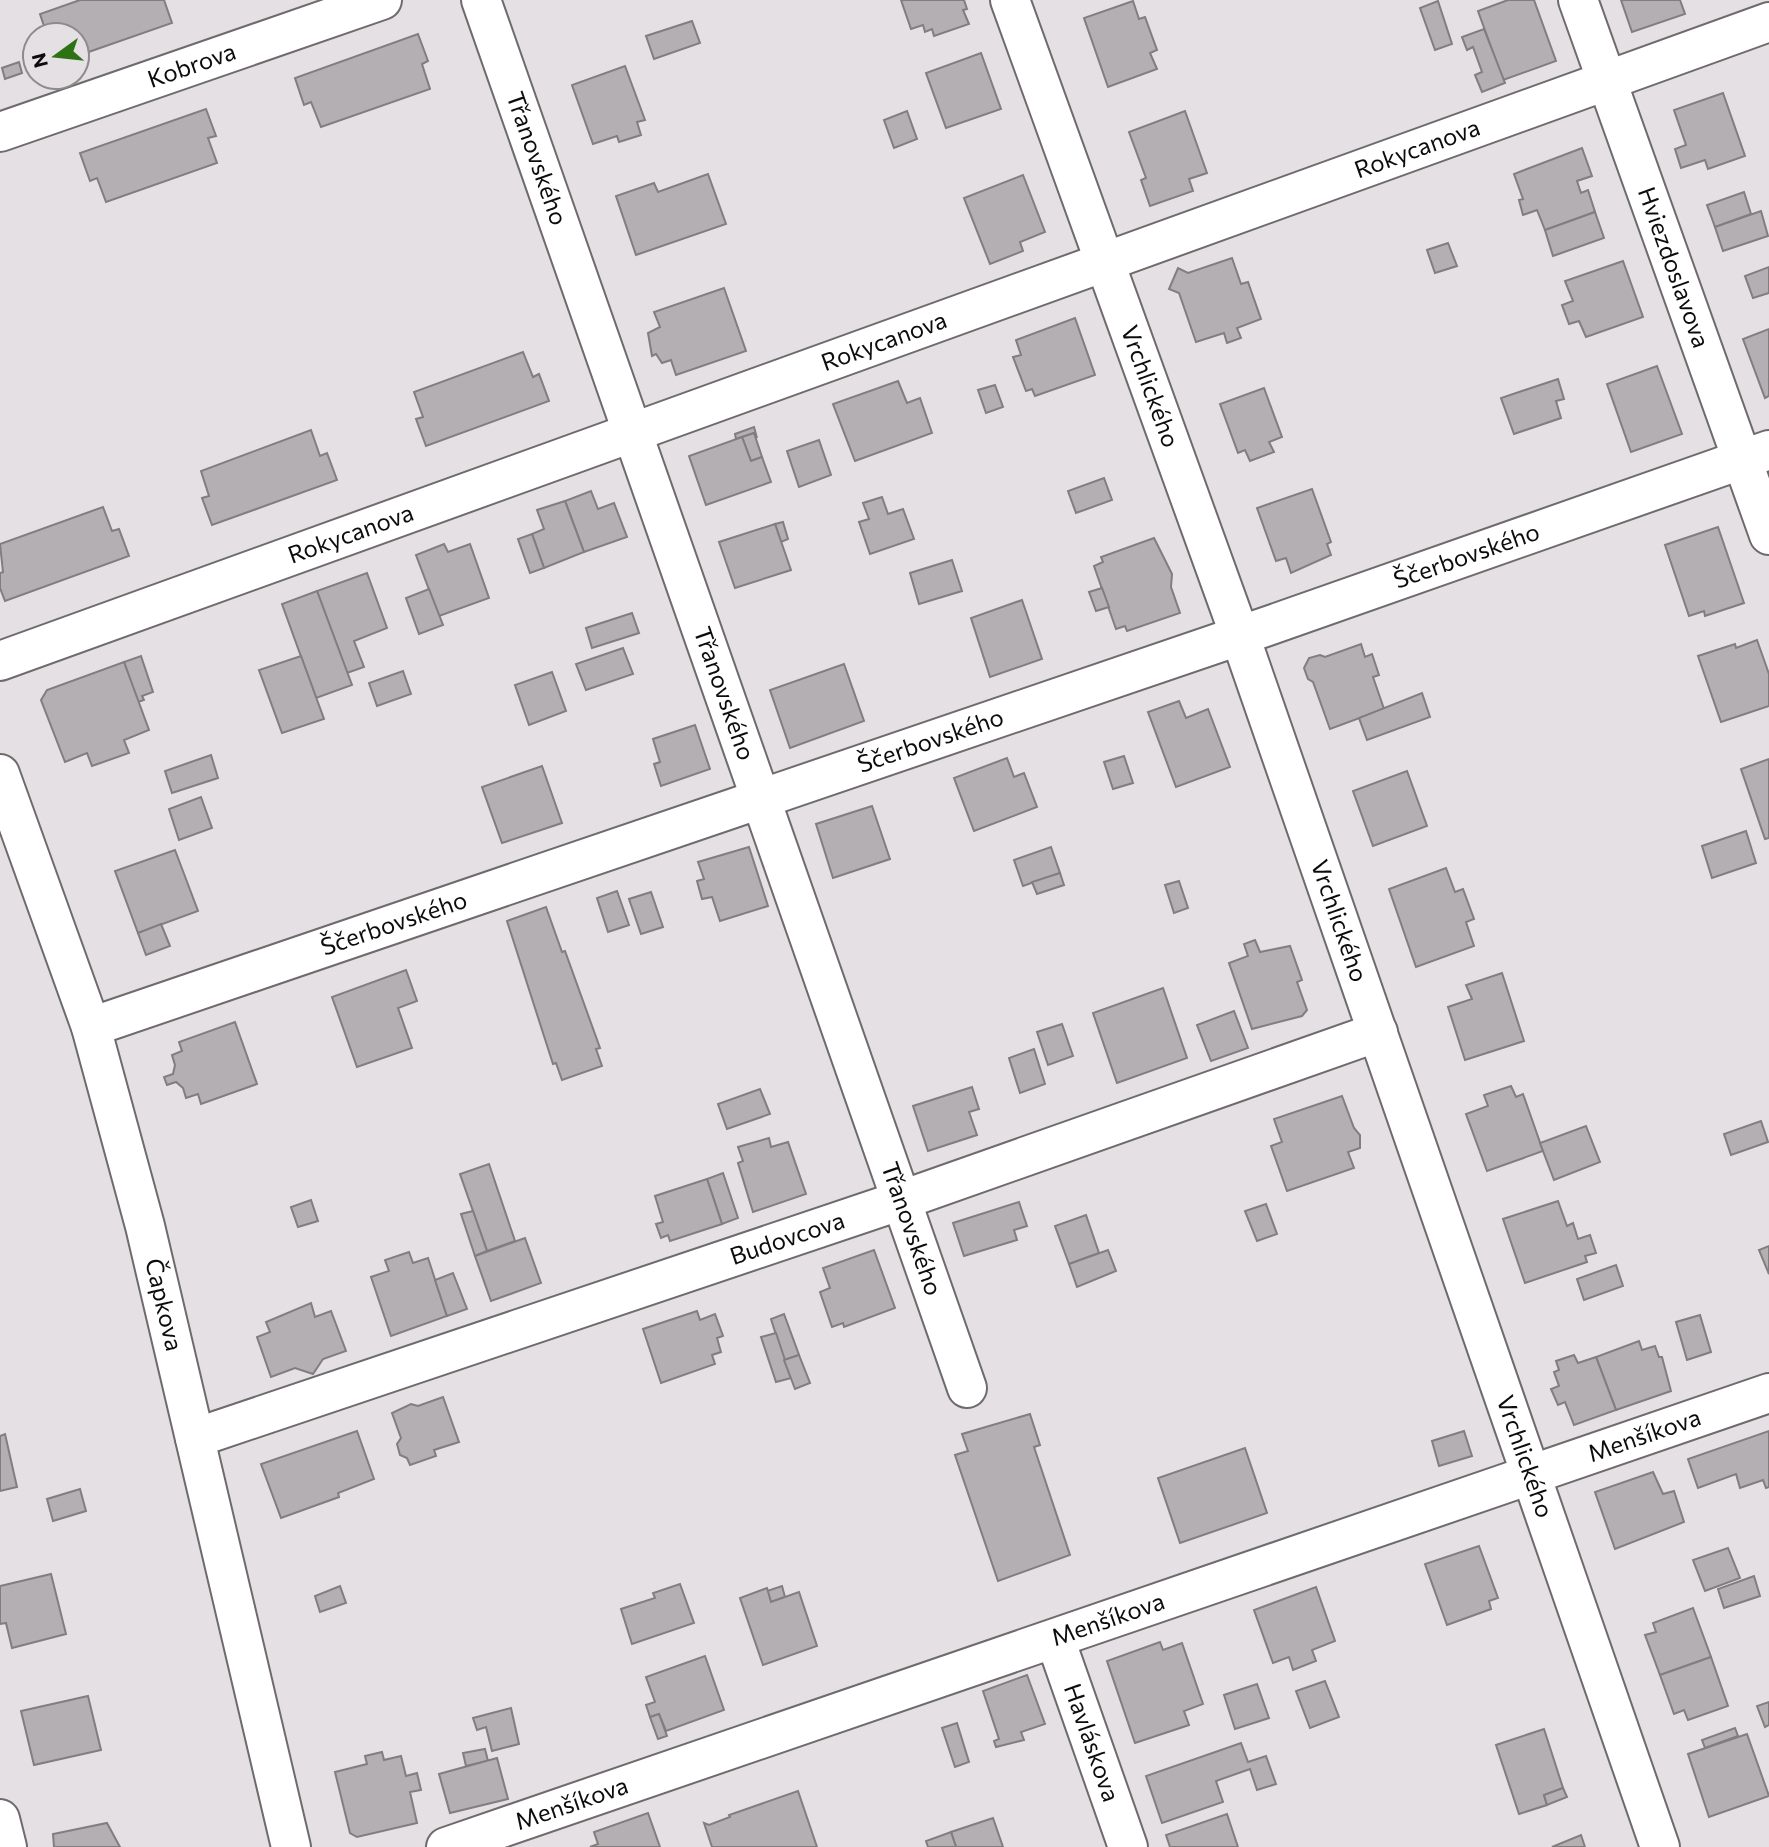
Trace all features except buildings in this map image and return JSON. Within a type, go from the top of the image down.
[{"type":"street","name":"Kobrova","points":[[0,132],[383,0]]},
{"type":"street","name":"Třanovského","points":[[481,0],[764,799],[967,1388]]},
{"type":"street","name":"Vrchlického","points":[[1010,0],[1240,636],[1660,1847]]},
{"type":"street","name":"Hviezdoslavova","points":[[1578,0],[1607,81],[1756,455],[1769,535]]},
{"type":"street","name":"Rokycanova","points":[[0,661],[1769,22]]},
{"type":"street","name":"Ščerbovského","points":[[91,1027],[1240,636],[1756,455]]},
{"type":"street","name":"Čapkova","points":[[0,774],[91,1027],[145,1226],[292,1847]]},
{"type":"street","name":"Budovcova","points":[[195,1438],[902,1200],[1378,1032]]},
{"type":"street","name":"Menšíkova","points":[[446,1847],[1769,1393]]},
{"type":"street","name":"Havláskova","points":[[1055,1639],[1128,1847]]},
{"type":"street","points":[[0,1819],[7,1847]]}]
